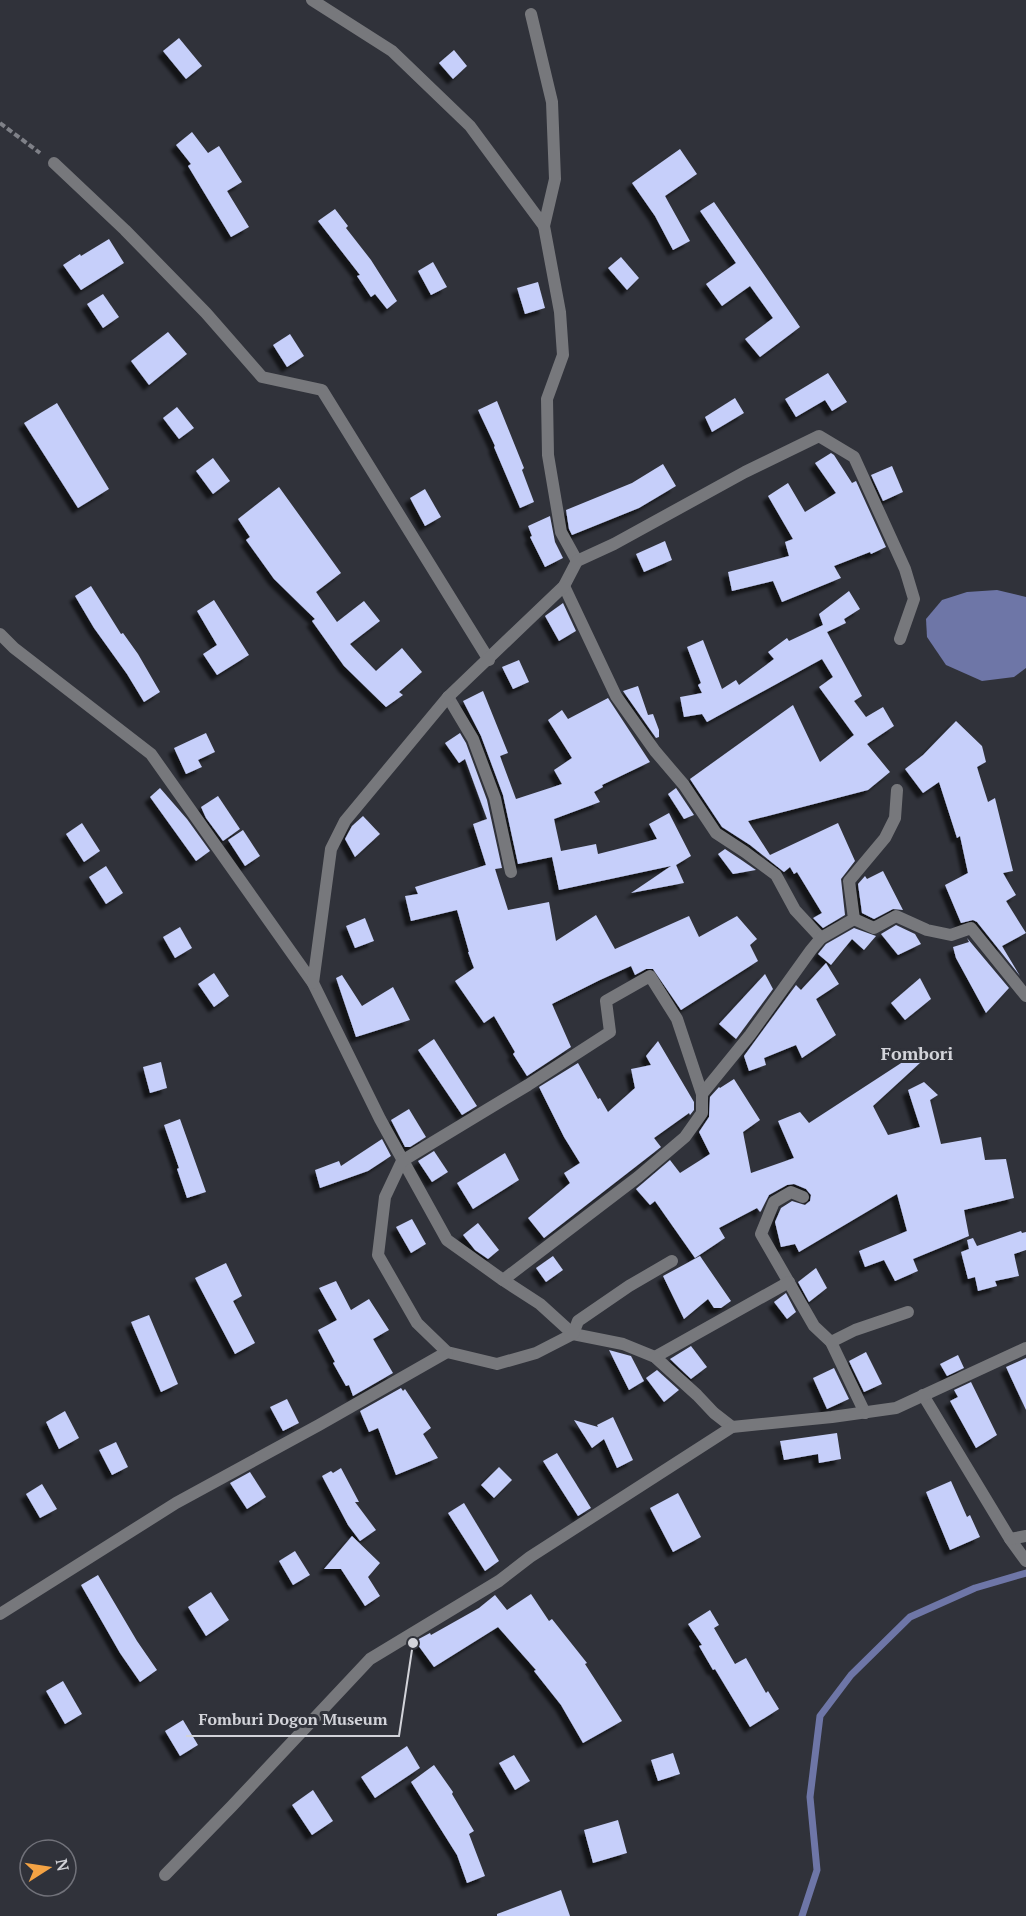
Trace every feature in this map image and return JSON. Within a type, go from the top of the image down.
[{"type":"street","points":[[312,0],[392,51],[470,126],[544,226]]},
{"type":"street","points":[[531,14],[552,102],[555,179],[544,226],[561,312],[563,355],[547,399],[548,455],[561,532],[577,561]]},
{"type":"street","points":[[54,164],[124,230],[206,313],[262,377],[322,390],[489,660]]},
{"type":"street","points":[[313,983],[331,849],[345,821],[448,697],[564,586],[577,561],[614,544],[745,472],[819,435],[854,457],[905,569],[914,599],[900,639]]},
{"type":"street","points":[[564,586],[616,696],[655,751],[684,785],[716,833],[776,875],[795,910],[821,938]]},
{"type":"street","points":[[0,634],[14,648],[151,754],[313,983],[402,1161],[447,1240],[540,1304],[573,1334],[623,1344],[655,1357],[732,1427]]},
{"type":"street","points":[[448,697],[473,739],[495,798],[511,872]]},
{"type":"street","points":[[854,919],[849,881],[885,838],[895,818],[897,790]]},
{"type":"street","points":[[854,919],[874,928],[896,916],[927,930],[951,935],[971,928],[1026,996]]},
{"type":"street","points":[[702,1094],[750,1035],[821,938],[854,919]]},
{"type":"street","points":[[502,1280],[638,1177],[685,1137],[702,1113],[702,1094],[677,1019],[650,976],[606,1001],[610,1032],[402,1161],[385,1197],[378,1255],[417,1323],[447,1352],[497,1364],[536,1353],[573,1334],[578,1321],[629,1286],[672,1261]]},
{"type":"street","points":[[803,1197],[791,1192],[774,1202],[762,1234],[814,1326],[831,1342],[865,1413]]},
{"type":"street","points":[[655,1357],[789,1282]]},
{"type":"street","points":[[831,1342],[855,1330],[908,1312]]},
{"type":"street","points":[[165,1875],[370,1659],[499,1581],[530,1557],[732,1427],[896,1408],[1026,1348]]},
{"type":"street","points":[[0,1614],[176,1503],[447,1352]]},
{"type":"street","points":[[923,1395],[1010,1539],[1026,1561]]},
{"type":"street","points":[[1010,1539],[1026,1536]]},
{"type":"path","points":[[0,123],[54,164]]},
{"type":"water","points":[[997,590],[1026,597],[1026,668],[1014,677],[982,681],[946,665],[927,637],[926,619],[942,600],[967,592]]},
{"type":"building","points":[[179,38],[202,66],[186,79],[163,51]]},
{"type":"building","points":[[454,50],[467,66],[453,79],[439,63]]},
{"type":"building","points":[[192,132],[208,153],[219,146],[242,182],[227,191],[249,227],[231,237],[188,166],[191,164],[176,145]]},
{"type":"building","points":[[680,149],[697,174],[665,196],[690,241],[673,250],[655,216],[632,183]]},
{"type":"building","points":[[714,202],[800,327],[760,357],[745,339],[773,318],[750,286],[722,306],[706,284],[736,263],[700,211]]},
{"type":"building","points":[[335,209],[397,301],[387,309],[375,294],[371,297],[357,276],[360,275],[318,221]]},
{"type":"building","points":[[109,239],[124,263],[81,290],[63,265]]},
{"type":"building","points":[[621,257],[639,278],[627,290],[608,268]]},
{"type":"building","points":[[433,262],[447,287],[431,295],[418,271]]},
{"type":"building","points":[[538,282],[545,308],[525,314],[517,288]]},
{"type":"building","points":[[103,294],[119,317],[103,328],[87,304]]},
{"type":"building","points":[[168,332],[187,354],[149,385],[131,361]]},
{"type":"building","points":[[290,334],[304,356],[287,367],[273,345]]},
{"type":"building","points":[[828,373],[847,402],[832,411],[825,400],[796,417],[785,399]]},
{"type":"building","points":[[735,398],[744,413],[712,432],[705,417]]},
{"type":"building","points":[[497,401],[524,468],[522,470],[534,502],[520,508],[478,410]]},
{"type":"building","points":[[57,403],[109,489],[78,508],[24,423]]},
{"type":"building","points":[[177,407],[194,428],[179,439],[163,418]]},
{"type":"building","points":[[831,453],[852,483],[856,481],[886,547],[834,566],[841,578],[782,602],[773,581],[732,591],[728,572],[789,556],[785,542],[793,539],[768,496],[788,483],[805,512],[836,493],[815,463]]},
{"type":"building","points":[[213,458],[230,481],[213,494],[196,471]]},
{"type":"building","points":[[663,464],[676,486],[639,508],[572,535],[566,510],[632,483]]},
{"type":"building","points":[[892,466],[903,492],[883,501],[871,475]]},
{"type":"building","points":[[279,487],[341,573],[316,592],[337,622],[364,601],[380,621],[350,644],[376,671],[402,648],[422,672],[399,692],[403,695],[386,707],[344,666],[312,621],[315,619],[274,579],[246,540],[250,537],[238,519]]},
{"type":"building","points":[[425,489],[441,517],[425,526],[410,498]]},
{"type":"building","points":[[550,516],[555,542],[563,558],[545,567],[530,537],[532,536],[528,526]]},
{"type":"building","points":[[665,541],[672,560],[644,572],[636,554]]},
{"type":"building","points":[[91,586],[121,634],[123,633],[138,654],[160,692],[144,702],[75,596]]},
{"type":"building","points":[[849,591],[860,609],[844,619],[846,623],[827,632],[862,696],[854,701],[866,717],[883,707],[894,726],[867,744],[890,772],[868,790],[748,821],[770,855],[838,823],[855,861],[841,879],[845,915],[823,928],[813,918],[822,913],[797,872],[794,874],[790,867],[784,872],[750,845],[722,827],[690,779],[793,705],[820,762],[854,735],[819,687],[833,677],[822,659],[707,722],[702,714],[684,717],[680,697],[702,693],[698,685],[701,683],[687,647],[703,640],[722,689],[736,680],[739,685],[774,659],[768,652],[787,638],[789,641],[823,625],[819,614]]},
{"type":"building","points":[[214,600],[249,655],[217,675],[203,654],[217,645],[197,611]]},
{"type":"building","points":[[563,603],[576,631],[559,641],[545,616]]},
{"type":"building","points":[[519,660],[529,682],[513,689],[502,667]]},
{"type":"building","points":[[638,686],[648,715],[653,714],[659,737],[656,738],[623,691]]},
{"type":"building","points":[[483,691],[508,753],[500,756],[516,799],[562,784],[554,770],[572,758],[548,720],[562,710],[568,719],[608,698],[650,762],[602,785],[603,787],[594,792],[600,802],[554,819],[561,851],[596,844],[598,854],[657,839],[649,824],[669,813],[691,856],[676,865],[684,883],[631,893],[671,866],[559,890],[552,857],[518,864],[503,795],[481,736],[463,701]]},
{"type":"building","points":[[956,721],[982,746],[986,762],[977,767],[988,802],[995,798],[1013,871],[1003,873],[1016,895],[1006,901],[1026,933],[1002,946],[1020,976],[977,922],[973,920],[961,923],[945,885],[968,873],[960,836],[957,838],[939,782],[923,793],[905,769],[923,755]]},
{"type":"building","points":[[206,733],[215,752],[198,760],[202,767],[186,774],[174,748]]},
{"type":"building","points":[[460,733],[466,743],[487,800],[502,868],[495,869],[508,910],[549,902],[556,941],[596,915],[615,949],[689,916],[699,937],[737,916],[757,939],[750,945],[758,961],[681,1010],[653,969],[646,969],[635,975],[631,966],[600,980],[552,1004],[571,1047],[527,1076],[494,1016],[484,1023],[455,981],[474,968],[457,910],[411,921],[405,896],[418,894],[415,887],[486,865],[473,824],[487,819],[465,759],[459,763],[445,743]]},
{"type":"building","points":[[160,788],[187,819],[210,851],[196,861],[150,797]]},
{"type":"building","points":[[676,788],[694,815],[684,819],[668,794]]},
{"type":"building","points":[[218,796],[240,829],[223,841],[201,807]]},
{"type":"building","points":[[363,816],[380,834],[355,857],[345,839],[352,826]]},
{"type":"building","points":[[82,823],[100,851],[84,862],[66,834]]},
{"type":"building","points":[[243,830],[260,856],[245,866],[228,840]]},
{"type":"building","points":[[725,849],[756,870],[733,874],[718,854]]},
{"type":"building","points":[[106,866],[123,893],[106,904],[89,877]]},
{"type":"building","points":[[883,871],[903,910],[893,909],[874,919],[862,913],[858,884],[865,876],[867,879]]},
{"type":"building","points":[[365,918],[374,941],[355,948],[346,926]]},
{"type":"building","points":[[896,925],[915,934],[921,944],[898,955],[881,934]]},
{"type":"building","points":[[180,927],[192,948],[175,958],[163,937]]},
{"type":"building","points":[[854,928],[876,936],[864,950],[852,939],[831,965],[818,954],[826,944]]},
{"type":"building","points":[[967,938],[1009,988],[986,1013],[956,958],[953,947],[969,942]]},
{"type":"building","points":[[826,963],[839,984],[816,999],[836,1035],[802,1058],[796,1045],[764,1058],[766,1065],[749,1071],[744,1056],[796,985],[801,990]]},
{"type":"building","points":[[214,973],[229,996],[214,1007],[198,984]]},
{"type":"building","points":[[765,974],[773,989],[736,1039],[719,1024]]},
{"type":"building","points":[[342,975],[362,1006],[393,987],[410,1020],[356,1037],[336,978]]},
{"type":"building","points":[[920,978],[931,999],[905,1020],[891,1003]]},
{"type":"building","points":[[434,1039],[477,1106],[462,1115],[418,1050]]},
{"type":"building","points":[[658,1041],[694,1102],[694,1110],[690,1115],[689,1113],[654,1138],[661,1147],[544,1238],[528,1218],[570,1183],[564,1173],[580,1163],[539,1087],[578,1063],[608,1112],[635,1088],[631,1069],[651,1065],[646,1056]]},
{"type":"building","points":[[915,1054],[921,1062],[873,1106],[888,1135],[920,1127],[908,1090],[924,1082],[938,1095],[930,1100],[941,1144],[981,1137],[985,1160],[1006,1159],[1014,1198],[964,1210],[969,1236],[913,1259],[918,1271],[895,1281],[884,1260],[865,1267],[859,1251],[907,1231],[897,1194],[799,1252],[795,1244],[781,1247],[775,1222],[781,1208],[792,1201],[805,1205],[810,1201],[811,1195],[806,1189],[794,1184],[787,1185],[769,1195],[760,1212],[757,1208],[719,1228],[725,1238],[695,1258],[655,1201],[650,1205],[636,1189],[670,1160],[680,1173],[710,1154],[699,1132],[709,1117],[710,1097],[719,1087],[734,1079],[760,1120],[743,1132],[751,1173],[794,1158],[778,1121],[800,1112],[809,1123]]},
{"type":"building","points":[[161,1062],[167,1088],[150,1093],[143,1067]]},
{"type":"building","points":[[409,1109],[426,1137],[410,1147],[405,1147],[391,1120]]},
{"type":"building","points":[[180,1119],[206,1192],[187,1198],[164,1125]]},
{"type":"building","points":[[382,1139],[391,1156],[368,1171],[320,1188],[315,1170],[339,1161],[341,1166]]},
{"type":"building","points":[[434,1151],[448,1172],[432,1182],[418,1161]]},
{"type":"building","points":[[505,1153],[519,1180],[473,1209],[457,1183]]},
{"type":"building","points":[[412,1219],[426,1244],[411,1253],[396,1227]]},
{"type":"building","points":[[478,1223],[499,1250],[488,1259],[475,1250],[463,1235]]},
{"type":"building","points":[[1021,1231],[1026,1232],[1026,1250],[1014,1254],[1019,1276],[995,1281],[997,1286],[978,1291],[975,1277],[968,1279],[961,1252],[969,1249],[967,1240],[973,1238],[977,1246]]},
{"type":"building","points":[[553,1256],[563,1270],[546,1282],[536,1268]]},
{"type":"building","points":[[700,1256],[731,1301],[721,1308],[714,1308],[708,1299],[684,1319],[663,1276]]},
{"type":"building","points":[[226,1263],[242,1296],[233,1301],[255,1343],[235,1354],[195,1278]]},
{"type":"building","points":[[816,1268],[827,1288],[809,1302],[798,1282]]},
{"type":"building","points":[[336,1281],[351,1310],[369,1299],[389,1330],[373,1339],[393,1373],[353,1396],[349,1385],[346,1386],[333,1363],[335,1362],[318,1330],[337,1320],[319,1288]]},
{"type":"building","points":[[786,1293],[796,1312],[787,1319],[774,1302]]},
{"type":"building","points":[[149,1315],[178,1384],[161,1392],[131,1322]]},
{"type":"building","points":[[691,1346],[707,1367],[691,1379],[670,1359]]},
{"type":"building","points":[[609,1350],[631,1356],[644,1381],[629,1390]]},
{"type":"building","points":[[866,1352],[882,1384],[864,1392],[849,1361]]},
{"type":"building","points":[[958,1355],[964,1368],[947,1376],[940,1364]]},
{"type":"building","points":[[1026,1358],[1026,1410],[1006,1367]]},
{"type":"building","points":[[834,1368],[849,1399],[827,1409],[813,1378]]},
{"type":"building","points":[[657,1370],[679,1390],[664,1402],[646,1378]]},
{"type":"building","points":[[971,1382],[997,1435],[976,1448],[950,1401],[958,1397],[954,1390]]},
{"type":"building","points":[[401,1388],[403,1391],[405,1389],[431,1428],[423,1434],[438,1458],[396,1475],[378,1428],[369,1432],[360,1411]]},
{"type":"building","points":[[287,1399],[299,1423],[283,1431],[270,1407]]},
{"type":"building","points":[[65,1411],[79,1438],[59,1449],[46,1422]]},
{"type":"building","points":[[613,1417],[633,1460],[617,1468],[604,1439],[592,1448],[574,1420],[598,1427],[597,1425]]},
{"type":"building","points":[[837,1433],[841,1459],[819,1463],[818,1454],[784,1460],[780,1441]]},
{"type":"building","points":[[116,1442],[128,1467],[112,1475],[99,1450]]},
{"type":"building","points":[[557,1453],[591,1508],[578,1516],[543,1461]]},
{"type":"building","points":[[499,1467],[512,1480],[494,1498],[481,1485]]},
{"type":"building","points":[[341,1468],[359,1502],[355,1502],[376,1530],[360,1541],[348,1525],[322,1476]]},
{"type":"building","points":[[250,1472],[266,1497],[247,1509],[230,1483]]},
{"type":"building","points":[[951,1481],[967,1517],[970,1515],[980,1537],[950,1550],[926,1492]]},
{"type":"building","points":[[42,1484],[57,1509],[40,1518],[26,1494]]},
{"type":"building","points":[[678,1493],[701,1537],[673,1552],[650,1508]]},
{"type":"building","points":[[464,1503],[499,1561],[485,1571],[448,1513]]},
{"type":"building","points":[[352,1536],[380,1563],[368,1577],[380,1596],[365,1606],[341,1569],[324,1569]]},
{"type":"building","points":[[295,1551],[310,1575],[293,1585],[279,1561]]},
{"type":"building","points":[[98,1575],[157,1670],[140,1682],[120,1653],[81,1585]]},
{"type":"building","points":[[211,1592],[229,1620],[206,1636],[188,1607]]},
{"type":"building","points":[[531,1594],[549,1621],[552,1619],[587,1663],[585,1664],[622,1721],[583,1743],[561,1705],[534,1671],[536,1670],[498,1627],[434,1667],[415,1641],[430,1633],[431,1635],[479,1608],[495,1595],[507,1610]]},
{"type":"building","points":[[710,1610],[719,1625],[714,1628],[735,1664],[746,1658],[766,1693],[768,1691],[779,1709],[750,1727],[715,1669],[713,1670],[699,1646],[702,1645],[688,1624]]},
{"type":"building","points":[[63,1681],[82,1714],[65,1724],[46,1691]]},
{"type":"building","points":[[183,1720],[198,1745],[180,1756],[165,1731]]},
{"type":"building","points":[[407,1746],[420,1768],[375,1798],[361,1777]]},
{"type":"building","points":[[673,1753],[680,1774],[658,1781],[651,1760]]},
{"type":"building","points":[[514,1755],[530,1781],[515,1790],[499,1763]]},
{"type":"building","points":[[434,1765],[453,1792],[452,1794],[474,1831],[469,1834],[485,1876],[467,1883],[457,1855],[411,1782]]},
{"type":"building","points":[[313,1790],[333,1821],[312,1835],[292,1805]]},
{"type":"building","points":[[618,1820],[627,1853],[593,1863],[584,1830]]},
{"type":"building","points":[[561,1890],[570,1916],[497,1916],[497,1914]]},
{"type":"waterway","points":[[802,1916],[817,1870],[810,1797],[820,1716],[851,1675],[910,1617],[975,1588],[1026,1573]]},
{"type":"place","name":"Fomburi Dogon Museum","points":[[413,1643]]},
{"type":"district","name":"Fombori","points":[[917,1053]]}]
